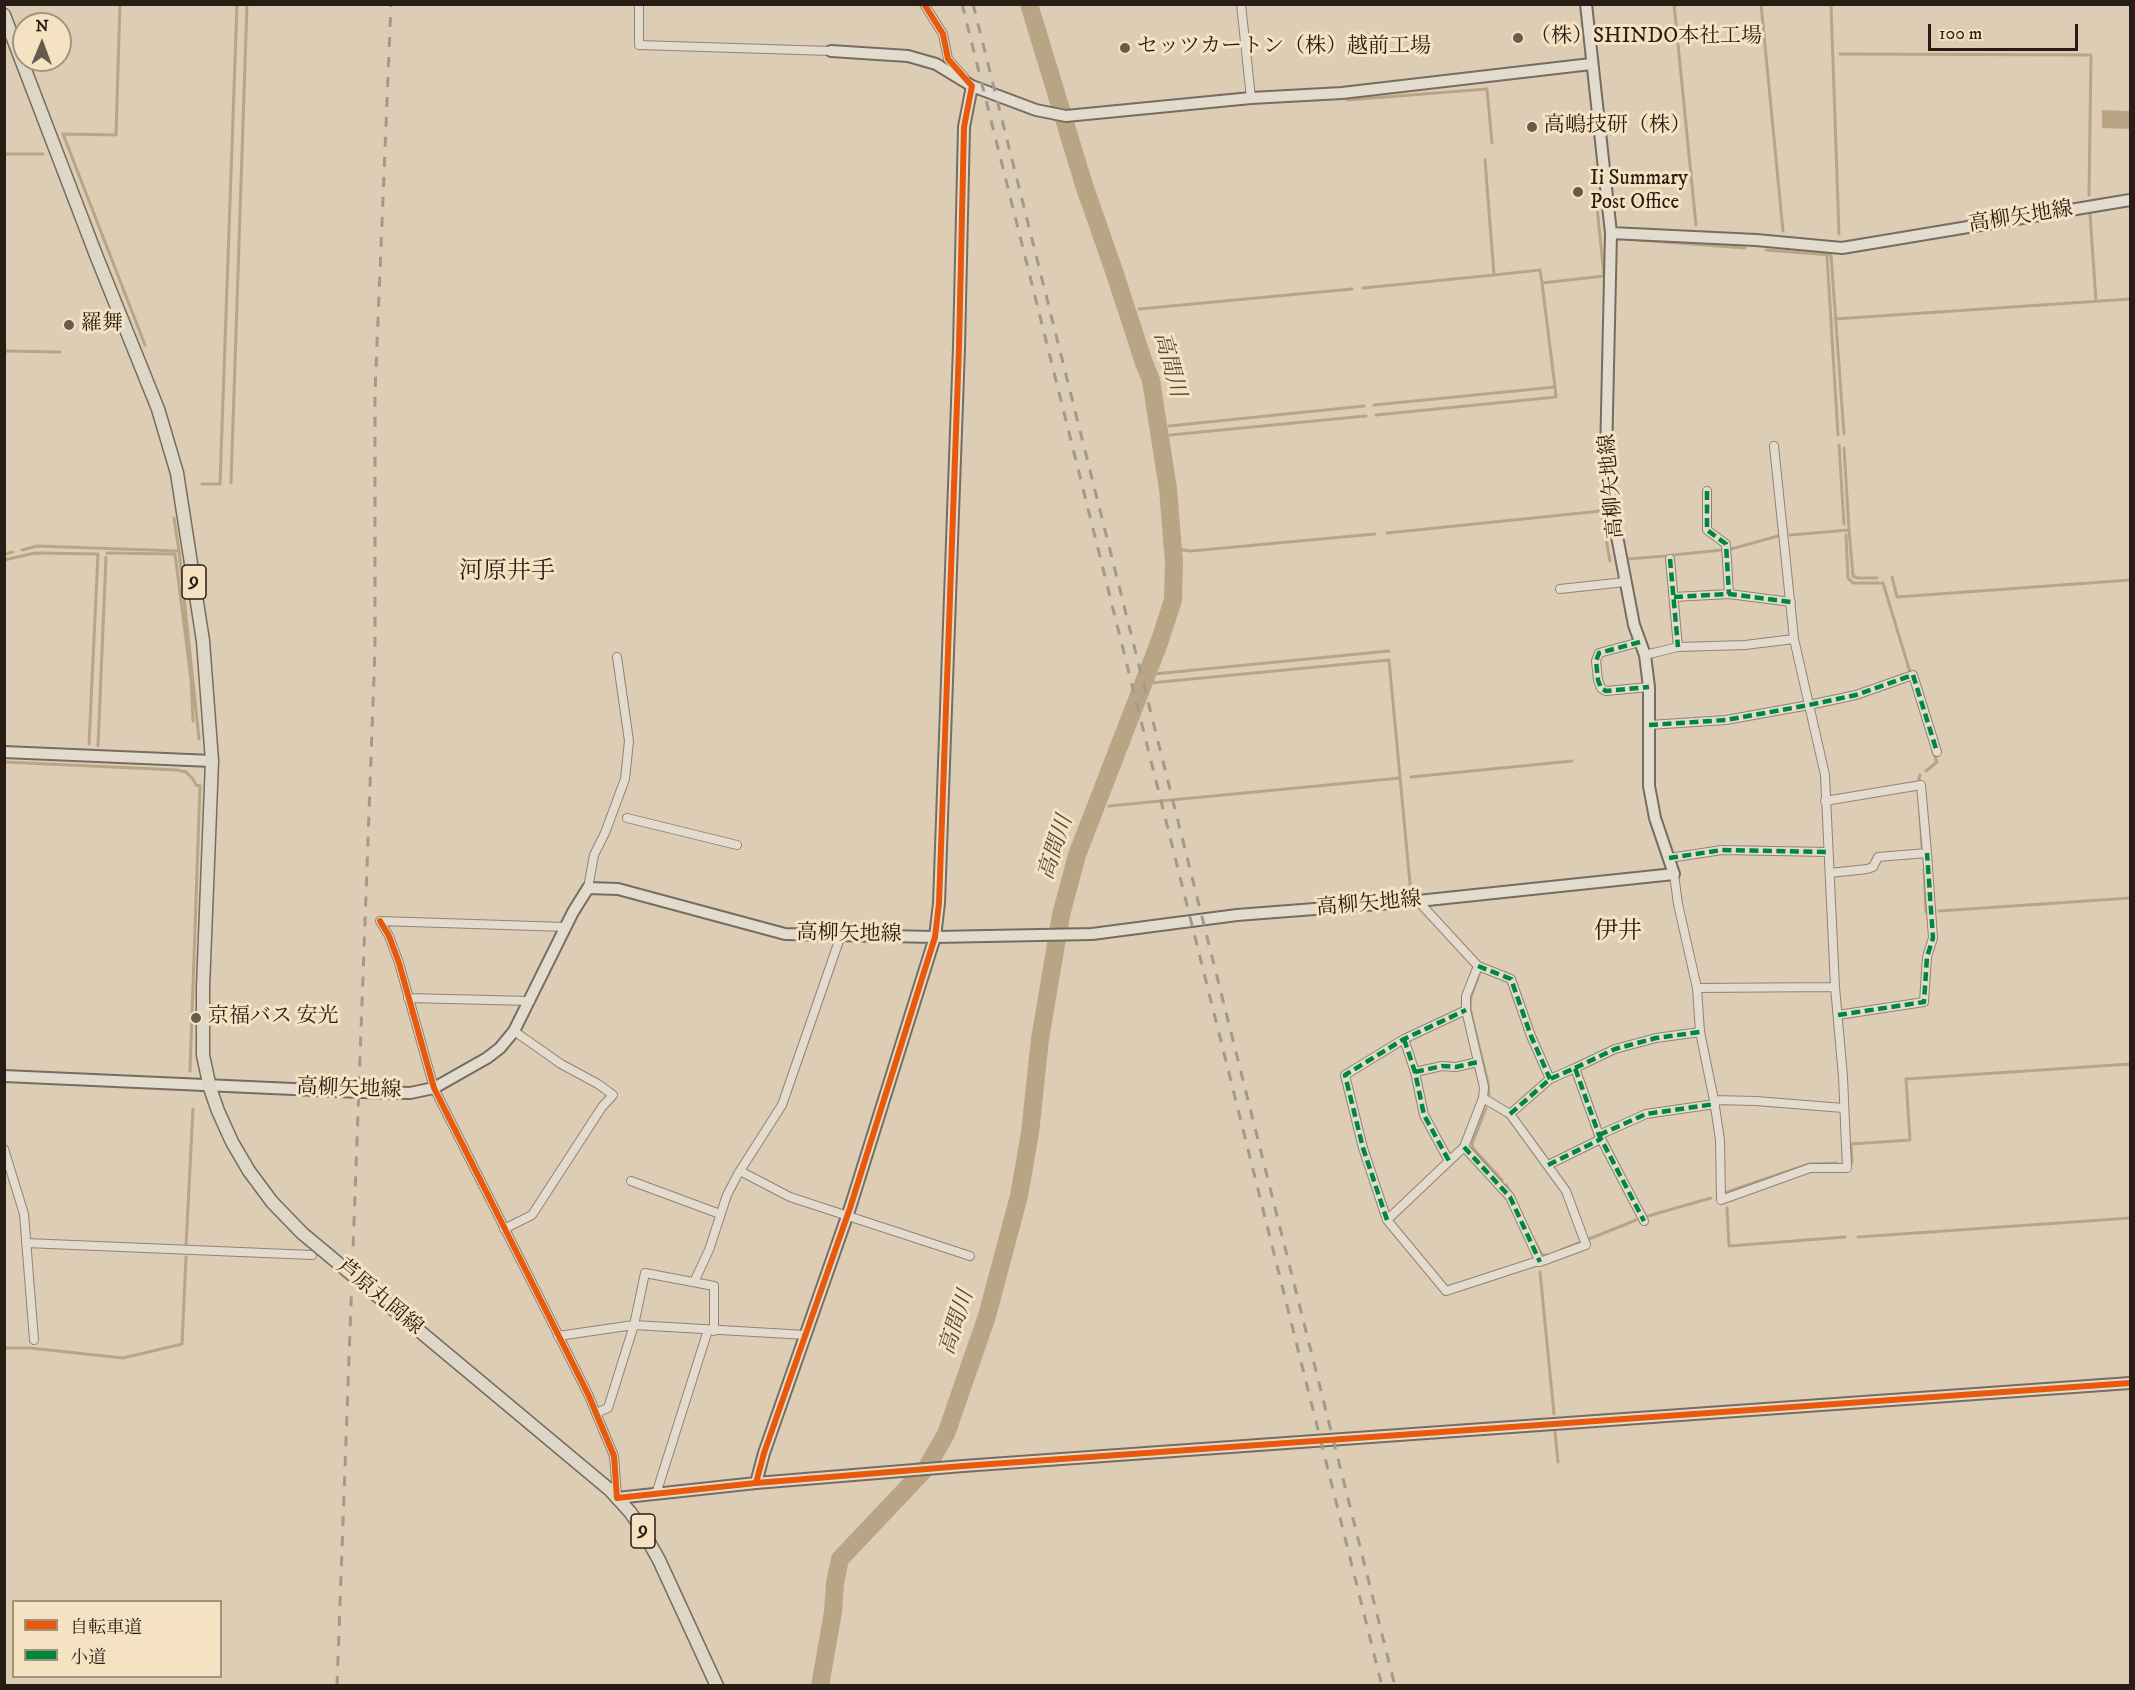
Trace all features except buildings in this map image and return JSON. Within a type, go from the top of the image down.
[{"type":"main road","name":"9","points":[[4,15],[158,409],[177,473],[203,641],[212,761],[202,1021],[203,1055],[209,1084]]},
{"type":"main road","name":"芦原丸岡線","points":[[209,1084],[224,1126],[249,1171],[272,1202],[302,1233],[520,1414],[617,1498]]},
{"type":"main road","name":"9","points":[[617,1498],[640,1526],[659,1560],[717,1686]]},
{"type":"street","points":[[639,4],[639,45],[831,51],[908,56],[936,64],[972,86],[1036,110],[1059,115],[1076,116],[1251,98],[1342,93],[1591,64]]},
{"type":"street","points":[[924,4],[943,34],[948,59],[972,86]]},
{"type":"street","points":[[1241,4],[1251,98]]},
{"type":"street","points":[[1586,4],[1611,233]]},
{"type":"street","points":[[756,1483],[764,1453],[848,1216],[935,937],[939,903],[959,347],[964,127],[972,86]]},
{"type":"street","name":"高柳矢地線","points":[[4,1076],[410,1093],[434,1088],[487,1058],[500,1048],[514,1031],[588,888],[618,890],[785,934],[935,937],[1092,934],[1237,915],[1418,902],[1674,874],[1656,818],[1649,786],[1649,687],[1645,655],[1634,625],[1625,582],[1612,510],[1606,456],[1611,233],[1756,240],[1842,248],[2130,200]]},
{"type":"street","points":[[1674,874],[1678,904],[1697,988],[1700,1032],[1720,1140],[1720,1200],[1810,1168],[1847,1168],[1835,987],[1825,775],[1794,639],[1774,446]]},
{"type":"street","points":[[1707,491],[1707,530],[1726,544],[1729,594]]},
{"type":"street","points":[[1670,559],[1678,646]]},
{"type":"street","points":[[1560,589],[1625,582]]},
{"type":"street","points":[[1674,597],[1729,594],[1791,602]]},
{"type":"street","points":[[1645,655],[1678,646],[1745,645],[1794,639]]},
{"type":"street","points":[[1640,642],[1599,653],[1596,661],[1598,680],[1601,688],[1606,691],[1649,687]]},
{"type":"street","points":[[588,888],[594,855],[605,833],[625,779],[629,741],[617,657]]},
{"type":"street","points":[[1649,725],[1726,720],[1809,705],[1856,695],[1914,675],[1937,752]]},
{"type":"street","points":[[4,752],[212,761]]},
{"type":"street","points":[[1825,801],[1921,785],[1933,938],[1927,957],[1924,1002],[1838,1015]]},
{"type":"street","points":[[627,818],[737,845]]},
{"type":"street","points":[[1669,858],[1722,850],[1828,852]]},
{"type":"street","points":[[1830,873],[1874,867],[1878,857],[1927,854]]},
{"type":"street","points":[[1418,902],[1478,966],[1511,979],[1530,1036],[1550,1079]]},
{"type":"street","points":[[566,927],[380,921],[399,963],[434,1088],[596,1413],[614,1456],[617,1498],[756,1483],[1561,1422],[2130,1383]]},
{"type":"street","points":[[694,1282],[710,1250],[727,1195],[782,1105],[841,935]]},
{"type":"street","points":[[1387,1220],[1464,1147],[1483,1098],[1484,1087],[1466,1010],[1466,996],[1478,966]]},
{"type":"street","points":[[1697,988],[1835,987]]},
{"type":"street","points":[[408,998],[530,1001]]},
{"type":"street","points":[[1466,1010],[1404,1039],[1345,1075],[1363,1148],[1387,1220],[1446,1291],[1586,1245],[1566,1191],[1548,1165],[1510,1114],[1483,1098]]},
{"type":"street","points":[[504,1229],[532,1215],[602,1107],[613,1095],[597,1083],[561,1064],[514,1031]]},
{"type":"street","points":[[1510,1114],[1550,1079],[1615,1049],[1656,1038],[1700,1032]]},
{"type":"street","points":[[1404,1039],[1415,1072],[1424,1115],[1449,1161]]},
{"type":"street","points":[[1415,1072],[1478,1062]]},
{"type":"street","points":[[1575,1068],[1600,1137],[1644,1221]]},
{"type":"street","points":[[1548,1165],[1646,1114],[1714,1102],[1756,1101],[1843,1108]]},
{"type":"street","points":[[1464,1147],[1510,1197],[1540,1262]]},
{"type":"street","points":[[4,1149],[24,1214],[34,1340]]},
{"type":"street","points":[[740,1171],[790,1197],[970,1256]]},
{"type":"street","points":[[631,1181],[720,1214]]},
{"type":"street","points":[[26,1243],[312,1255]]},
{"type":"street","points":[[596,1413],[608,1408],[634,1325],[645,1273],[714,1286],[711,1330],[656,1494]]},
{"type":"street","points":[[558,1336],[634,1325],[806,1335]]},
{"type":"shaded area","points":[[2102,110],[2130,111],[2130,129],[2102,128]]},
{"type":"waterway","points":[[120,4],[116,135],[63,134],[145,345]]},
{"type":"waterway","points":[[202,484],[220,484],[237,4]]},
{"type":"waterway","points":[[231,483],[247,4]]},
{"type":"waterway","name":"高間川","points":[[820,1686],[840,1559],[927,1467],[946,1434],[987,1316],[1019,1196],[1030,1133],[1040,1039],[1061,915],[1077,855],[1159,643],[1173,600],[1174,563],[1168,489],[1151,380],[1084,185],[1029,4]]},
{"type":"waterway","points":[[1674,4],[1696,225]]},
{"type":"waterway","points":[[1761,4],[1783,231]]},
{"type":"waterway","points":[[1831,4],[1839,234]]},
{"type":"waterway","points":[[1840,54],[2091,55],[2089,195]]},
{"type":"waterway","points":[[1347,100],[1487,89],[1492,143]]},
{"type":"waterway","points":[[4,154],[43,154]]},
{"type":"waterway","points":[[1363,288],[1494,275],[1485,160]]},
{"type":"waterway","points":[[1494,275],[1540,270],[1542,283],[1604,276],[1597,207]]},
{"type":"waterway","points":[[2090,214],[2096,301]]},
{"type":"waterway","points":[[1638,240],[1745,248]]},
{"type":"waterway","points":[[1766,250],[1831,255],[1844,434]]},
{"type":"waterway","points":[[1827,256],[1838,435]]},
{"type":"waterway","points":[[1374,405],[1555,387],[1542,283]]},
{"type":"waterway","points":[[1139,309],[1352,289]]},
{"type":"waterway","points":[[1835,319],[2130,299]]},
{"type":"waterway","points":[[4,351],[60,352]]},
{"type":"waterway","points":[[1376,415],[1556,397],[1555,387]]},
{"type":"waterway","points":[[1169,426],[1364,406]]},
{"type":"waterway","points":[[1170,435],[1366,416]]},
{"type":"waterway","points":[[1839,445],[1844,524]]},
{"type":"waterway","points":[[1844,448],[1849,530]]},
{"type":"waterway","points":[[1387,533],[1601,511],[1610,561]]},
{"type":"waterway","points":[[22,550],[37,546],[179,551],[174,518]]},
{"type":"waterway","points":[[1790,535],[1849,530],[1853,576],[1877,578]]},
{"type":"waterway","points":[[1172,549],[1191,551],[1375,534]]},
{"type":"waterway","points":[[1846,535],[1848,578],[1853,583],[1883,583],[1910,672]]},
{"type":"waterway","points":[[1731,549],[1778,536]]},
{"type":"waterway","points":[[1673,555],[1722,550]]},
{"type":"waterway","points":[[179,551],[199,739]]},
{"type":"waterway","points":[[4,554],[13,552]]},
{"type":"waterway","points":[[4,560],[35,553],[98,554],[89,744]]},
{"type":"waterway","points":[[107,553],[175,554],[191,679],[193,721]]},
{"type":"waterway","points":[[1628,559],[1666,556]]},
{"type":"waterway","points":[[98,746],[106,557]]},
{"type":"waterway","points":[[1892,577],[1897,597],[2130,580]]},
{"type":"waterway","points":[[1154,674],[1389,651]]},
{"type":"waterway","points":[[1150,683],[1389,660],[1411,894]]},
{"type":"waterway","points":[[1926,771],[1937,762],[1933,752]]},
{"type":"waterway","points":[[1411,777],[1572,761]]},
{"type":"waterway","points":[[4,762],[177,770],[186,772],[196,785],[200,786],[190,1071]]},
{"type":"waterway","points":[[1918,782],[1920,775]]},
{"type":"waterway","points":[[1109,806],[1400,778]]},
{"type":"waterway","points":[[1920,813],[1922,847]]},
{"type":"waterway","points":[[1924,869],[1926,912]]},
{"type":"waterway","points":[[1939,911],[2130,898]]},
{"type":"waterway","points":[[1480,972],[1471,997],[1470,1008],[1489,1096]]},
{"type":"waterway","points":[[1852,1162],[1851,1144],[1910,1140],[1906,1079],[2130,1064]]},
{"type":"waterway","points":[[1486,1108],[1472,1144],[1502,1180]]},
{"type":"waterway","points":[[186,1246],[193,1109]]},
{"type":"waterway","points":[[1727,1192],[1809,1164],[1837,1163]]},
{"type":"waterway","points":[[1506,1185],[1516,1203]]},
{"type":"waterway","points":[[1648,1216],[1711,1198]]},
{"type":"waterway","points":[[1727,1208],[1729,1246],[1845,1237]]},
{"type":"waterway","points":[[1858,1237],[2130,1218]]},
{"type":"waterway","points":[[1589,1239],[1636,1220]]},
{"type":"waterway","points":[[1526,1225],[1542,1255],[1550,1255]]},
{"type":"waterway","points":[[1561,1250],[1579,1243]]},
{"type":"waterway","points":[[4,1348],[30,1348],[123,1358],[182,1344],[186,1257]]},
{"type":"waterway","points":[[1540,1272],[1554,1414]]},
{"type":"waterway","points":[[1555,1432],[1558,1462]]},
{"type":"railway","points":[[337,1686],[375,649],[375,393],[391,4]]},
{"type":"railway","points":[[962,4],[1382,1686]]},
{"type":"railway","points":[[973,4],[1395,1686]]},
{"type":"marked path","points":[[1707,491],[1707,530],[1726,544],[1729,594]]},
{"type":"marked path","points":[[1670,559],[1678,647]]},
{"type":"marked path","points":[[1674,597],[1729,594],[1791,602]]},
{"type":"marked path","points":[[1640,642],[1599,653],[1596,661],[1598,680],[1601,688],[1606,691],[1649,687]]},
{"type":"marked path","points":[[1649,725],[1726,720],[1809,705],[1856,695],[1913,675],[1937,752]]},
{"type":"marked path","points":[[1669,858],[1722,850],[1828,852]]},
{"type":"marked path","points":[[1838,1015],[1924,1002],[1927,957],[1933,938],[1927,853]]},
{"type":"marked path","points":[[1478,966],[1511,979],[1531,1036],[1550,1079]]},
{"type":"marked path","points":[[1387,1220],[1363,1148],[1345,1075],[1404,1039],[1466,1010]]},
{"type":"marked path","points":[[1575,1068],[1615,1049],[1656,1038],[1700,1032]]},
{"type":"marked path","points":[[1404,1039],[1415,1072],[1424,1115],[1449,1161]]},
{"type":"marked path","points":[[1415,1072],[1478,1062]]},
{"type":"marked path","points":[[1510,1114],[1550,1079],[1575,1068],[1599,1135],[1644,1221]]},
{"type":"marked path","points":[[1599,1135],[1646,1114],[1715,1104]]},
{"type":"marked path","points":[[1548,1165],[1601,1139]]},
{"type":"marked path","points":[[1464,1147],[1510,1197],[1540,1262]]},
{"type":"cycle path","points":[[756,1483],[764,1453],[850,1208],[935,937],[939,903],[959,347],[964,127],[972,86],[948,59],[943,34],[924,4]]},
{"type":"cycle path","points":[[380,921],[389,936],[399,963],[434,1088],[588,1394],[614,1456],[617,1498],[756,1483],[963,1466],[2130,1383]]},
{"type":"place","name":"（株）SHINDO本社工場","points":[[1518,38]]},
{"type":"place","name":"セッツカートン（株）越前工場","points":[[1125,48]]},
{"type":"place","name":"高嶋技研（株）","points":[[1532,127]]},
{"type":"place","name":"Ii Summary Post Office","points":[[1578,192]]},
{"type":"place","name":"羅舞","points":[[69,325]]},
{"type":"place","name":"京福バス 安光","points":[[196,1018]]},
{"type":"district","name":"河原井手","points":[[507,573]]},
{"type":"district","name":"伊井","points":[[1618,933]]}]
